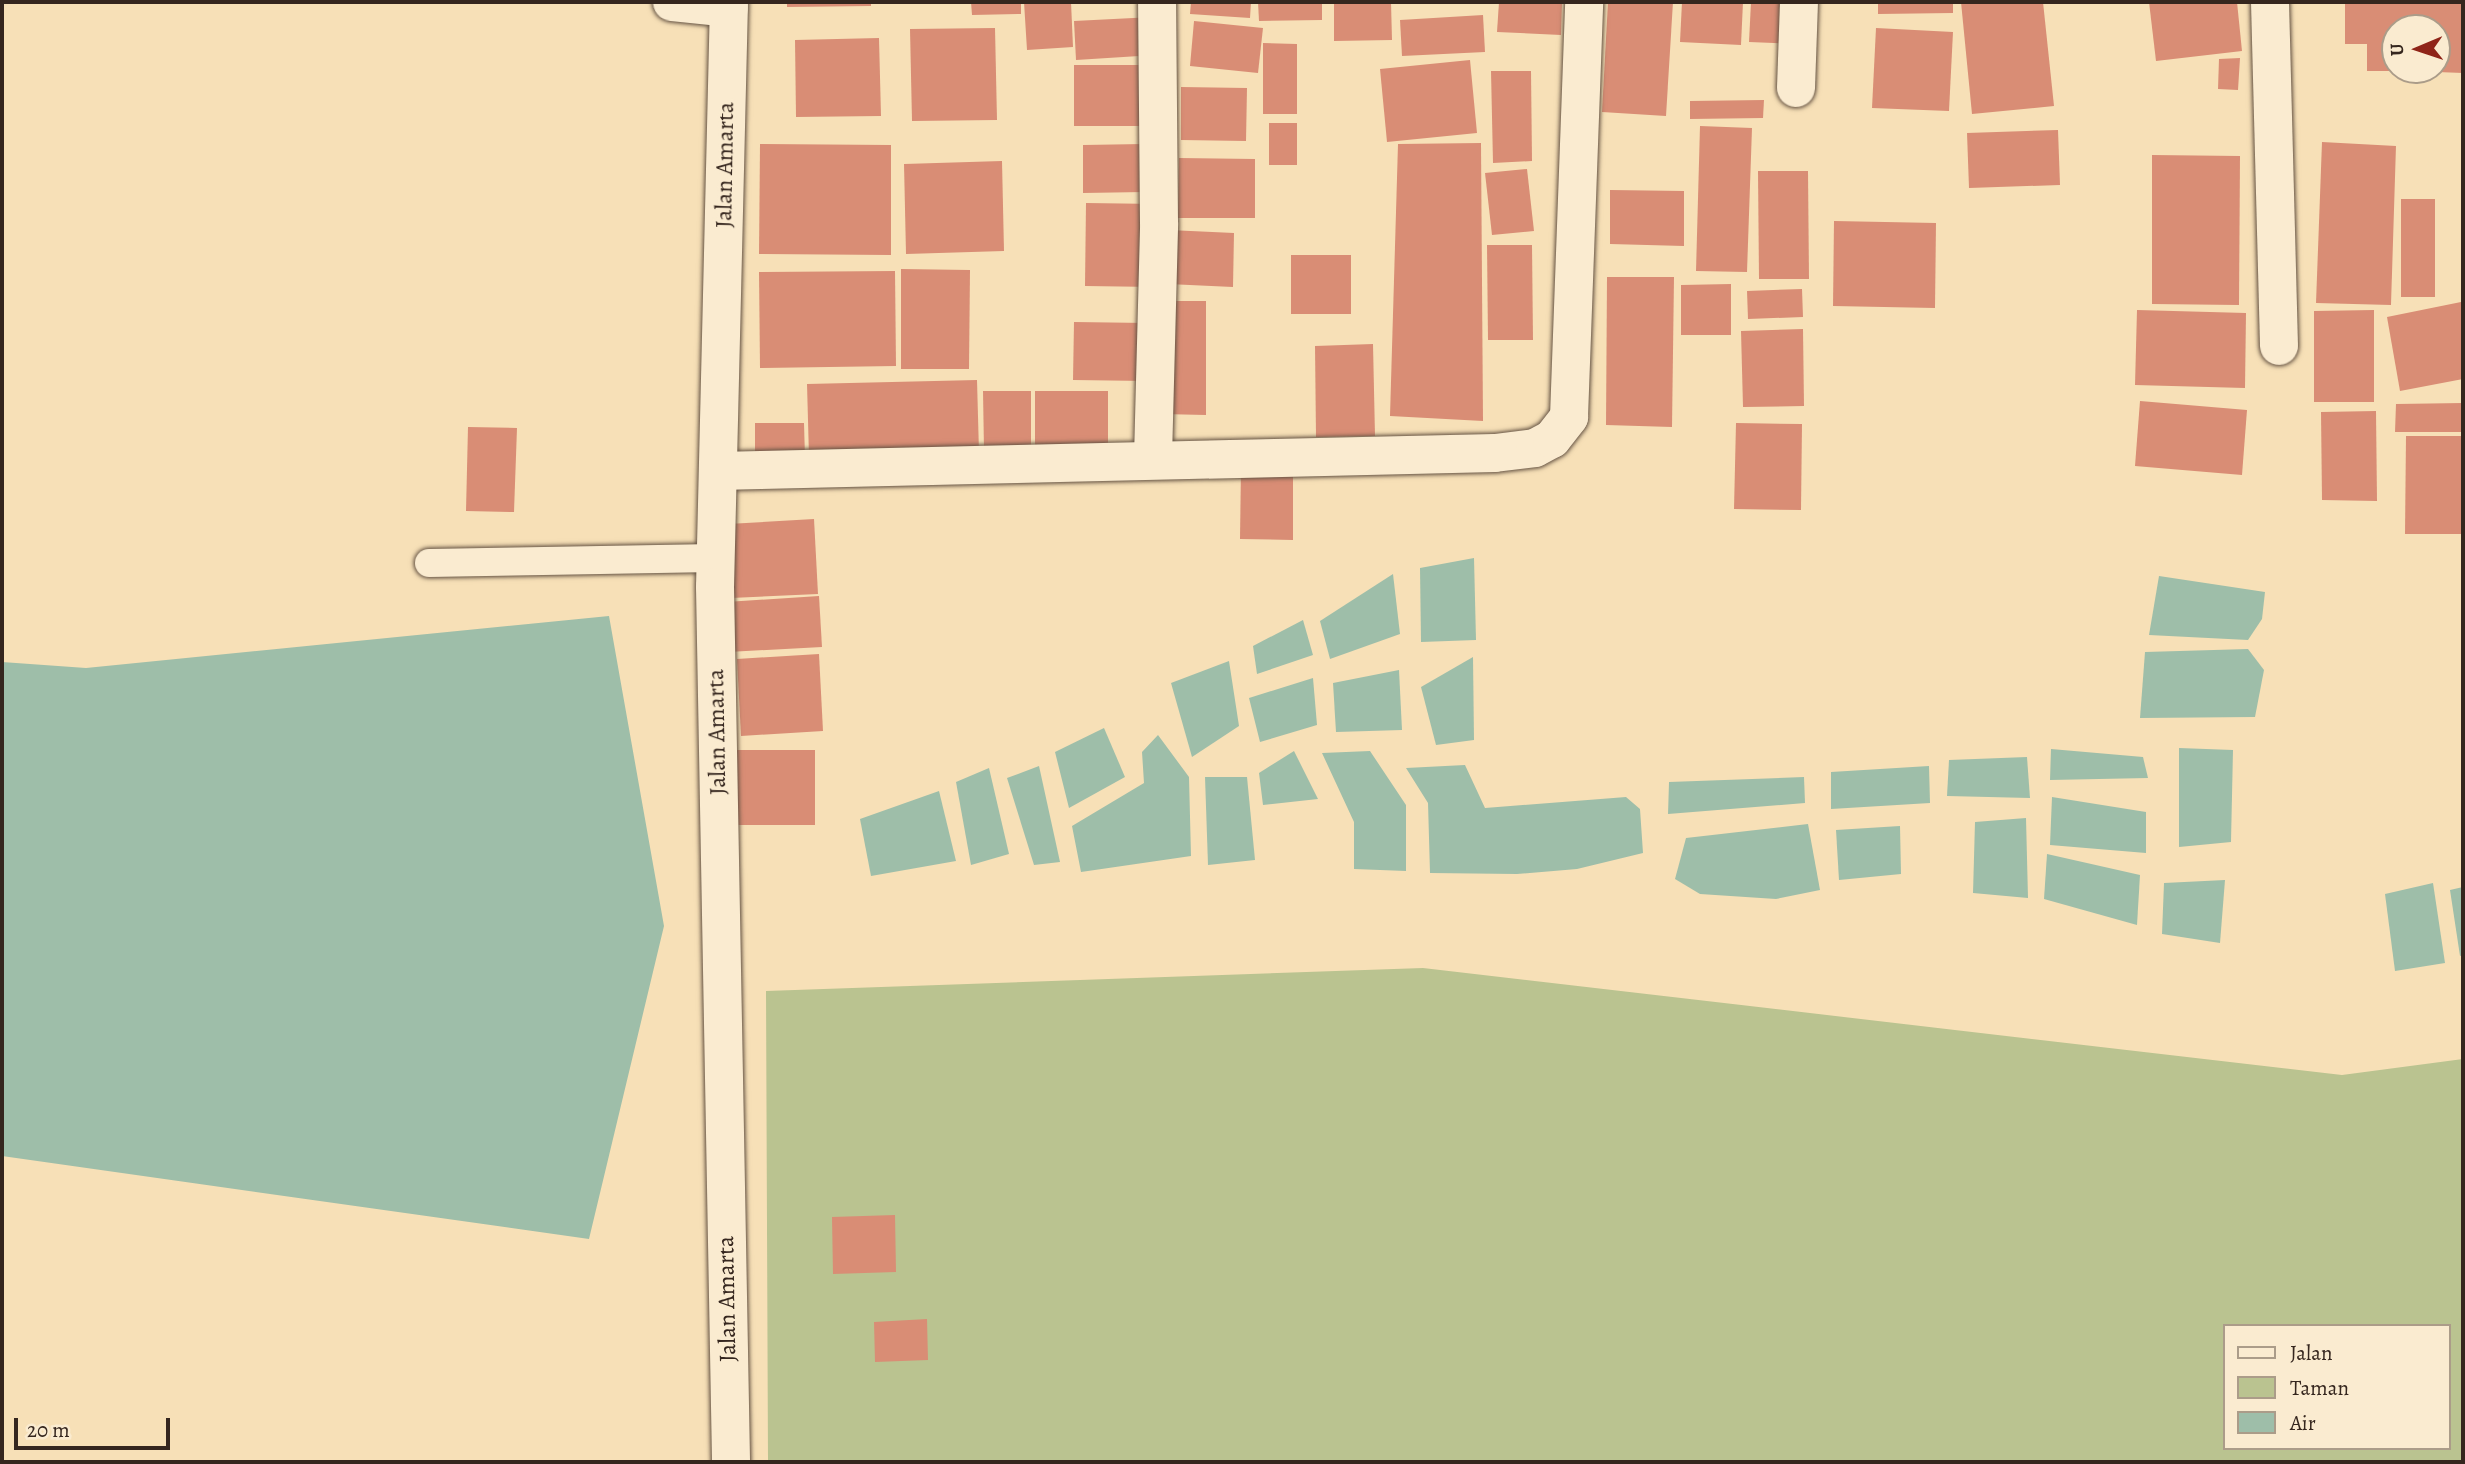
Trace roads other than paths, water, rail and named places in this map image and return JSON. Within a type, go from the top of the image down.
[{"type":"street","points":[[672,2],[729,5]]},
{"type":"street","points":[[1153,458],[1159,223],[1157,2]]},
{"type":"street","points":[[718,471],[1153,458],[1495,453],[1535,448],[1552,439],[1569,417],[1584,2]]},
{"type":"street","points":[[1796,88],[1799,2]]},
{"type":"street","points":[[2270,2],[2278,346]]},
{"type":"street","name":"Jalan Amarta","points":[[729,5],[715,572],[731,1462]]},
{"type":"lane","points":[[429,564],[715,572]]},
{"type":"water","points":[[1474,558],[1476,640],[1421,642],[1420,568]]},
{"type":"water","points":[[1393,574],[1400,634],[1330,659],[1320,621]]},
{"type":"water","points":[[2159,576],[2265,592],[2262,619],[2248,640],[2149,635]]},
{"type":"water","points":[[609,616],[664,926],[589,1239],[2,1156],[2,662],[86,668]]},
{"type":"water","points":[[1303,620],[1313,655],[1257,674],[1253,646]]},
{"type":"water","points":[[2248,649],[2264,670],[2255,717],[2140,718],[2145,652]]},
{"type":"water","points":[[1473,657],[1474,740],[1436,745],[1421,687]]},
{"type":"water","points":[[1229,661],[1239,726],[1192,757],[1171,683]]},
{"type":"water","points":[[1399,670],[1402,730],[1336,732],[1333,683]]},
{"type":"water","points":[[1313,678],[1317,725],[1260,742],[1249,698]]},
{"type":"water","points":[[1104,728],[1125,777],[1069,808],[1055,752]]},
{"type":"water","points":[[1158,735],[1189,777],[1191,856],[1081,872],[1072,826],[1144,783],[1142,752]]},
{"type":"water","points":[[2179,748],[2233,750],[2231,842],[2179,847]]},
{"type":"water","points":[[2051,749],[2143,757],[2148,778],[2050,780]]},
{"type":"water","points":[[1294,751],[1318,799],[1263,805],[1259,773]]},
{"type":"water","points":[[1370,751],[1406,805],[1406,871],[1354,869],[1354,822],[1322,753]]},
{"type":"water","points":[[2027,757],[2030,798],[1947,796],[1949,760]]},
{"type":"water","points":[[1465,765],[1485,808],[1626,797],[1640,809],[1643,853],[1577,869],[1517,874],[1430,873],[1428,803],[1406,768]]},
{"type":"water","points":[[1039,766],[1060,862],[1034,865],[1007,778]]},
{"type":"water","points":[[1929,766],[1930,803],[1831,809],[1831,772]]},
{"type":"water","points":[[989,768],[1009,854],[971,865],[956,782]]},
{"type":"water","points":[[1205,777],[1247,777],[1255,860],[1208,865]]},
{"type":"water","points":[[1804,777],[1805,803],[1668,814],[1669,782]]},
{"type":"water","points":[[939,791],[956,861],[871,876],[860,819]]},
{"type":"water","points":[[2052,797],[2146,812],[2146,853],[2050,845]]},
{"type":"water","points":[[2026,818],[2028,898],[1973,893],[1975,822]]},
{"type":"water","points":[[1808,824],[1820,890],[1776,899],[1700,894],[1675,879],[1686,838]]},
{"type":"water","points":[[1900,826],[1901,874],[1839,880],[1836,830]]},
{"type":"water","points":[[2047,854],[2140,875],[2137,925],[2044,899]]},
{"type":"water","points":[[2225,880],[2220,943],[2162,934],[2164,883]]},
{"type":"water","points":[[2433,883],[2445,963],[2395,971],[2385,894]]},
{"type":"water","points":[[2463,887],[2463,955],[2460,956],[2450,890]]}]
